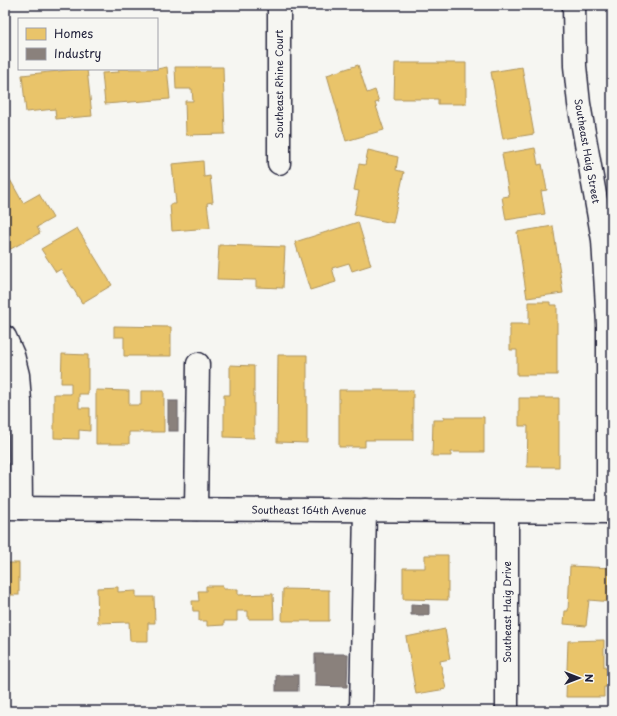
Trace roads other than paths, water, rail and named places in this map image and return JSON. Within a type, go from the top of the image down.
[{"type":"street","name":"Southeast Rhine Court","points":[[279,5],[279,163]]},
{"type":"street","name":"Southeast Haig Street","points":[[574,5],[575,66],[579,104],[602,240],[607,293],[610,512]]},
{"type":"street","points":[[5,337],[13,355],[18,375],[20,401],[13,508]]},
{"type":"street","points":[[196,509],[198,364]]},
{"type":"street","name":"Southeast 164th Avenue","points":[[13,508],[610,512]]},
{"type":"street","points":[[361,711],[365,510]]},
{"type":"street","name":"Southeast Haig Drive","points":[[507,512],[507,711]]}]
